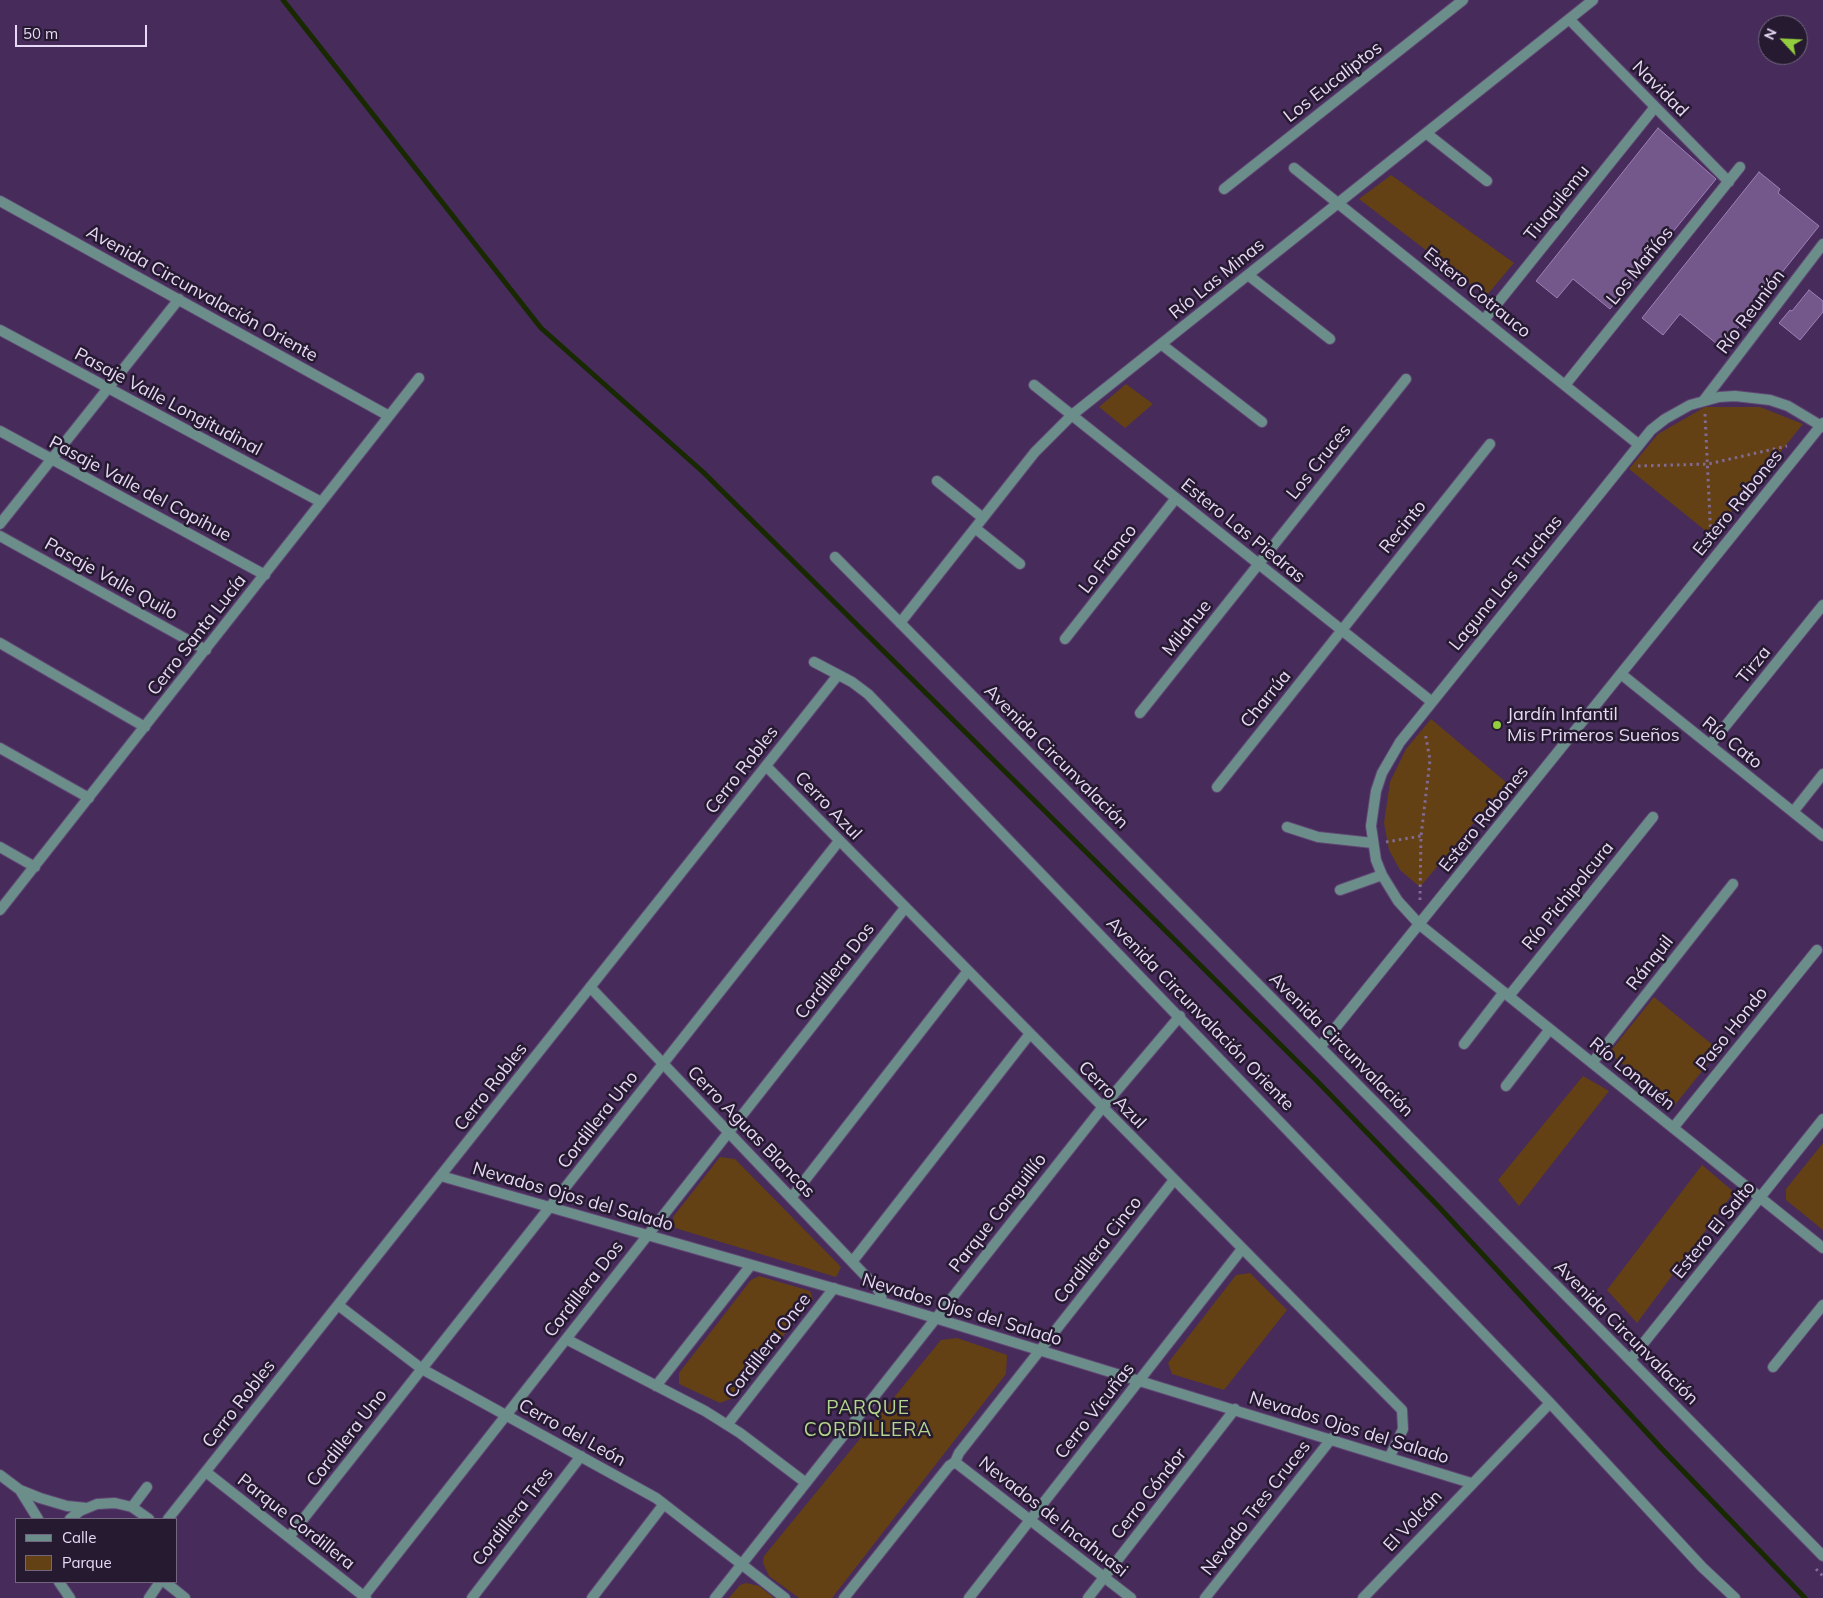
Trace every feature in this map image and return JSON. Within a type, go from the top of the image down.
[{"type":"street","name":"Los Eucaliptos","points":[[1224,189],[1463,0]]},
{"type":"street","name":"Río Las Minas","points":[[900,623],[1035,452],[1072,415],[1593,0]]},
{"type":"street","name":"Navidad","points":[[1569,19],[1729,182]]},
{"type":"street","name":"Tiuquilemu","points":[[1484,320],[1655,106]]},
{"type":"street","points":[[1426,133],[1487,181]]},
{"type":"street","name":"Los Mañíos","points":[[1566,385],[1740,167]]},
{"type":"street","name":"Estero Cotrauco","points":[[1294,168],[1638,444]]},
{"type":"street","name":"Avenida Circunvalación Oriente","points":[[0,201],[389,416]]},
{"type":"street","name":"Río Reunión","points":[[1704,400],[1823,244]]},
{"type":"street","points":[[1248,274],[1330,339]]},
{"type":"street","points":[[0,524],[179,300]]},
{"type":"street","name":"Pasaje Valle Longitudinal","points":[[0,330],[321,502]]},
{"type":"street","points":[[1161,344],[1262,422]]},
{"type":"street","name":"Cerro Santa Lucía","points":[[0,910],[146,727],[418,378]]},
{"type":"street","name":"Los Cruces","points":[[1258,564],[1406,379]]},
{"type":"street","name":"Estero Las Piedras","points":[[1034,385],[1432,702]]},
{"type":"street","name":"Laguna Las Truchas","points":[[1420,925],[1398,901],[1382,875],[1372,844],[1372,810],[1382,773],[1390,757],[1432,702],[1638,444],[1665,419],[1677,411],[1704,400],[1735,396],[1770,400],[1799,411],[1822,425]]},
{"type":"street","name":"Estero Rabones","points":[[1320,1047],[1822,425]]},
{"type":"street","name":"Pasaje Valle del Copihue","points":[[0,432],[265,575]]},
{"type":"street","name":"Recinto","points":[[1342,630],[1490,444]]},
{"type":"street","points":[[938,481],[983,518]]},
{"type":"street","name":"Lo Franco","points":[[1065,639],[1176,498]]},
{"type":"street","points":[[975,528],[1020,564]]},
{"type":"street","name":"Pasaje Valle Quilo","points":[[0,536],[206,650]]},
{"type":"street","name":"Avenida Circunvalación","points":[[835,557],[1823,1556]]},
{"type":"street","name":"Milahue","points":[[1140,712],[1258,564]]},
{"type":"street","name":"Tirza","points":[[1710,745],[1823,605]]},
{"type":"street","name":"Charrúa","points":[[1217,787],[1342,630]]},
{"type":"street","points":[[0,643],[146,727]]},
{"type":"street","name":"Avenida Circunvalación Oriente","points":[[814,662],[868,694],[1550,1402]]},
{"type":"street","name":"Río Cato","points":[[1621,674],[1823,836]]},
{"type":"street","name":"Cerro Robles","points":[[169,1518],[838,675]]},
{"type":"street","points":[[0,748],[89,798]]},
{"type":"street","name":"Cerro Azul","points":[[766,766],[967,972],[1402,1410],[1403,1429],[1390,1456]]},
{"type":"street","points":[[1793,812],[1823,774]]},
{"type":"street","name":"Río Pichipolcura","points":[[1464,1044],[1653,817]]},
{"type":"street","points":[[1287,827],[1318,837],[1372,844]]},
{"type":"street","name":"Cordillera Uno","points":[[289,1537],[839,841]]},
{"type":"street","points":[[0,847],[35,867]]},
{"type":"street","points":[[1340,890],[1382,875]]},
{"type":"street","name":"Ránquil","points":[[1592,1063],[1733,884]]},
{"type":"street","name":"Cordillera Dos","points":[[365,1597],[905,908]]},
{"type":"street","name":"Río Lonquén","points":[[1420,925],[1823,1248]]},
{"type":"street","name":"Paso Hondo","points":[[1673,1128],[1817,950]]},
{"type":"street","points":[[791,1198],[967,972]]},
{"type":"street","name":"Cerro Aguas Blancas","points":[[590,988],[877,1288],[882,1295],[882,1302]]},
{"type":"street","name":"Parque Conguillío","points":[[715,1598],[1102,1108],[1180,1016]]},
{"type":"street","points":[[1506,1086],[1550,1029]]},
{"type":"street","points":[[852,1262],[1029,1034]]},
{"type":"street","name":"Estero El Salto","points":[[1630,1360],[1823,1120]]},
{"type":"street","name":"Nevados Ojos del Salado","points":[[441,1176],[936,1318],[1332,1438],[1471,1483]]},
{"type":"street","name":"Cordillera Cinco","points":[[844,1598],[949,1466],[955,1462],[959,1453],[1174,1180]]},
{"type":"street","name":"Cerro Vicuñas","points":[[974,1596],[1030,1520],[1242,1250]]},
{"type":"street","points":[[656,1386],[751,1265]]},
{"type":"street","name":"Cordillera Once","points":[[727,1425],[834,1288]]},
{"type":"street","name":"Cerro del León","points":[[338,1305],[422,1369],[664,1504],[785,1598]]},
{"type":"street","points":[[1774,1367],[1823,1305]]},
{"type":"street","points":[[566,1339],[727,1425],[806,1483]]},
{"type":"street","points":[[1550,1402],[1702,1567],[1735,1598]]},
{"type":"street","name":"El Volcán","points":[[1363,1598],[1550,1402]]},
{"type":"street","name":"Cerro Cóndor","points":[[1088,1598],[1235,1409]]},
{"type":"street","name":"Nevado Tres Cruces","points":[[1206,1598],[1332,1438]]},
{"type":"street","name":"Cordillera Tres","points":[[472,1598],[581,1456]]},
{"type":"street","name":"Nevados de Incahuasi","points":[[955,1462],[1131,1598]]},
{"type":"street","name":"Parque Cordillera","points":[[206,1472],[365,1597]]},
{"type":"street","points":[[0,1475],[20,1490],[67,1506],[87,1508]]},
{"type":"street","points":[[132,1507],[147,1487]]},
{"type":"street","points":[[20,1490],[37,1518]]},
{"type":"street","points":[[72,1518],[97,1504],[115,1502],[132,1507],[148,1518]]},
{"type":"street","points":[[592,1598],[664,1504]]},
{"type":"street","points":[[60,1583],[70,1598]]},
{"type":"street","points":[[149,1598],[159,1583]]},
{"type":"street","points":[[166,1583],[186,1598]]},
{"type":"path","points":[[1704,400],[1712,560]]},
{"type":"path","points":[[1620,467],[1708,464],[1808,441]]},
{"type":"path","points":[[1420,925],[1421,836],[1430,760],[1422,715]]},
{"type":"path","points":[[1372,844],[1421,836]]},
{"type":"green space","points":[[1391,175],[1514,263],[1486,296],[1359,199]]},
{"type":"green space","points":[[1126,384],[1153,404],[1125,428],[1099,407]]},
{"type":"green space","points":[[1705,407],[1760,407],[1803,424],[1712,536],[1629,469],[1658,434]]},
{"type":"green space","points":[[1431,719],[1507,783],[1420,887],[1400,870],[1389,850],[1384,823],[1390,782],[1406,749]]},
{"type":"green space","points":[[1654,997],[1719,1050],[1674,1106],[1609,1053]]},
{"type":"green space","points":[[1583,1076],[1609,1091],[1519,1206],[1498,1180]]},
{"type":"green space","points":[[1823,1143],[1823,1230],[1786,1200],[1786,1189]]},
{"type":"green space","points":[[720,1157],[735,1159],[841,1267],[836,1277],[675,1228],[673,1217]]},
{"type":"green space","points":[[1702,1165],[1734,1192],[1637,1323],[1607,1290]]},
{"type":"green space","points":[[1250,1273],[1287,1310],[1224,1390],[1172,1374],[1168,1363],[1236,1275]]},
{"type":"green space","points":[[759,1276],[810,1291],[813,1299],[733,1398],[720,1403],[679,1384],[679,1373],[751,1280]]},
{"type":"green space","points":[[957,1338],[1007,1355],[1006,1374],[832,1598],[799,1598],[769,1576],[763,1563],[764,1556],[941,1340]]},
{"type":"green space","points":[[746,1583],[759,1586],[774,1598],[729,1598],[740,1585]]},
{"type":"building","points":[[1658,128],[1716,179],[1610,309],[1573,279],[1557,298],[1536,281]]},
{"type":"building","points":[[1759,172],[1780,189],[1778,193],[1819,226],[1722,348],[1680,314],[1663,335],[1642,318]]},
{"type":"building","points":[[1809,290],[1823,301],[1823,312],[1800,340],[1779,323],[1790,310],[1792,311]]},
{"type":"waterway","points":[[283,0],[541,328],[703,472],[1317,1081],[1438,1206],[1662,1449],[1805,1598]]},
{"type":"place","name":"Jardín Infantil Mis Primeros Sueños","points":[[1497,725]]},
{"type":"district","name":"PARQUE CORDILLERA","points":[[868,1419]]}]
